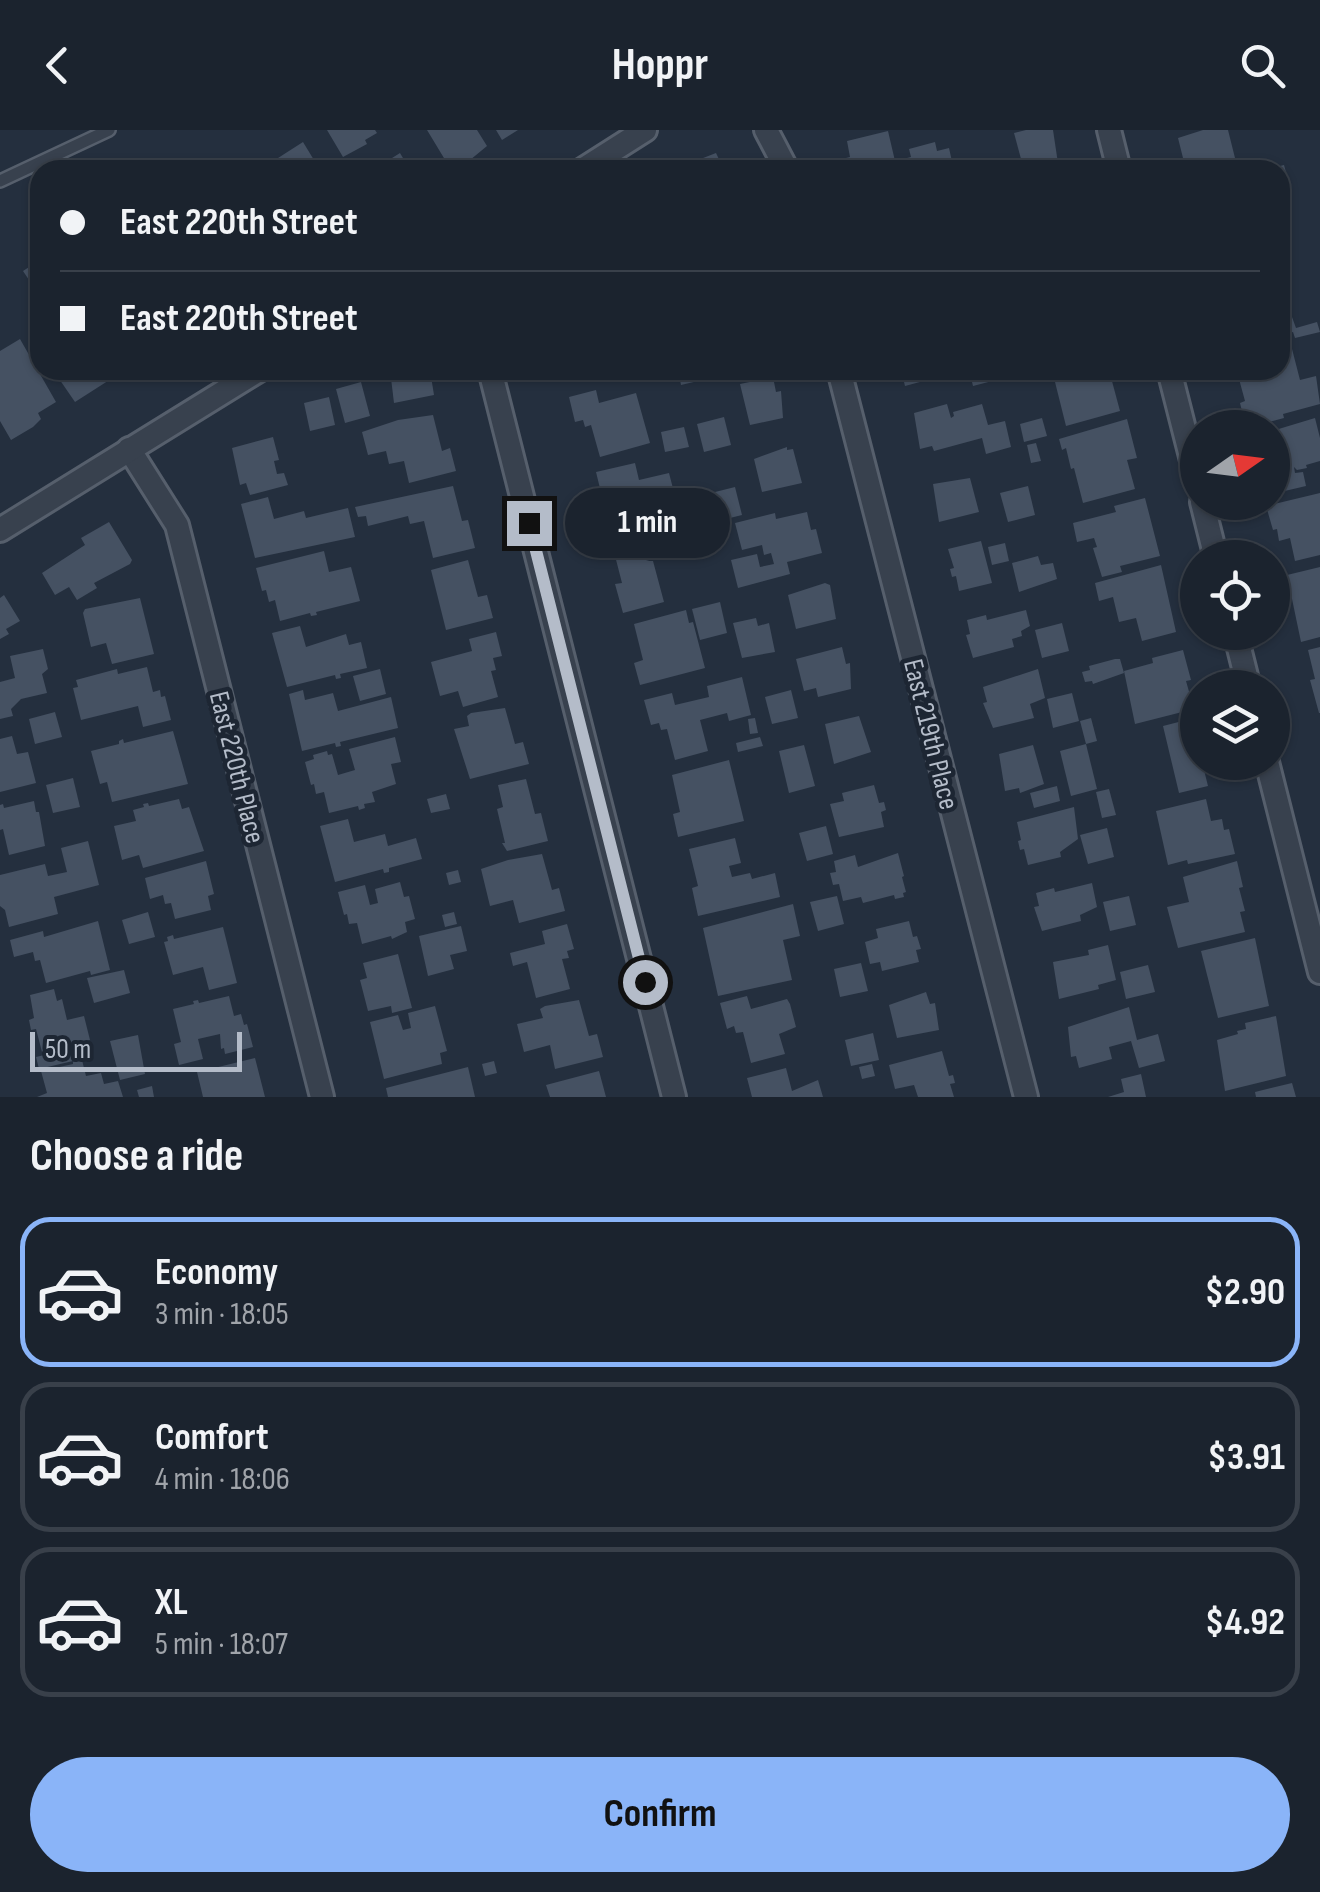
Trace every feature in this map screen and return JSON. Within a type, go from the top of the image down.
[{"type":"street","points":[[598,160],[644,130]]},
{"type":"street","points":[[766,130],[782,160]]},
{"type":"street","points":[[1109,130],[1116,160]]},
{"type":"street","points":[[0,530],[243,380]]},
{"type":"street","points":[[493,380],[674,1097]]},
{"type":"street","name":"East 219th Place","points":[[842,380],[1026,1097]]},
{"type":"street","points":[[1172,380],[1180,413]]},
{"type":"street","name":"East 220th Place","points":[[129,449],[177,525],[322,1097]]},
{"type":"street","points":[[1272,780],[1320,972]]},
{"type":"lane","points":[[45,160],[109,130]]},
{"type":"lane","points":[[0,181],[30,167]]},
{"type":"building","points":[[327,130],[377,133],[365,140],[367,144],[343,157]]},
{"type":"building","points":[[427,130],[477,130],[487,146],[470,160],[445,160]]},
{"type":"building","points":[[496,130],[518,130],[502,140]]},
{"type":"building","points":[[1053,130],[1058,160],[1021,160],[1014,133]]},
{"type":"building","points":[[1203,130],[1228,130],[1236,160],[1184,160],[1178,138]]},
{"type":"building","points":[[888,131],[895,160],[846,160],[850,157],[847,141]]},
{"type":"building","points":[[303,142],[314,160],[275,160]]},
{"type":"building","points":[[935,142],[937,151],[949,148],[952,160],[899,160],[911,157],[909,149]]},
{"type":"building","points":[[716,153],[719,160],[698,160]]},
{"type":"building","points":[[1290,312],[1296,328],[1317,322],[1320,332],[1295,338],[1290,333]]},
{"type":"building","points":[[20,339],[30,356],[30,380],[43,380],[56,402],[38,413],[41,419],[33,427],[11,440],[0,421],[0,351]]},
{"type":"building","points":[[1291,345],[1300,380],[1316,376],[1320,404],[1290,412],[1242,410],[1240,403],[1245,401],[1239,380],[1290,380]]},
{"type":"building","points":[[60,380],[109,380],[75,402]]},
{"type":"building","points":[[391,380],[432,380],[434,395],[394,403]]},
{"type":"building","points":[[774,380],[776,392],[781,391],[783,418],[750,425],[740,384]]},
{"type":"building","points":[[904,380],[927,380],[905,386]]},
{"type":"building","points":[[972,380],[996,380],[973,386]]},
{"type":"building","points":[[1054,380],[1112,380],[1120,411],[1066,426]]},
{"type":"building","points":[[361,382],[370,416],[345,423],[336,389]]},
{"type":"building","points":[[596,390],[599,403],[636,393],[650,443],[600,457],[591,425],[585,427],[583,420],[575,422],[569,397]]},
{"type":"building","points":[[329,397],[335,425],[310,431],[304,403]]},
{"type":"building","points":[[947,404],[951,418],[953,412],[982,404],[988,425],[1005,421],[1011,447],[986,454],[982,438],[934,451],[932,446],[920,449],[914,413]]},
{"type":"building","points":[[433,415],[442,451],[450,448],[456,471],[409,483],[404,461],[389,464],[386,451],[368,455],[362,432],[398,420]]},
{"type":"building","points":[[724,417],[731,445],[704,452],[697,424]]},
{"type":"building","points":[[1042,418],[1047,436],[1024,442],[1020,424]]},
{"type":"building","points":[[1315,418],[1320,461],[1306,465],[1307,468],[1294,467],[1295,473],[1303,472],[1306,486],[1290,490],[1290,426]]},
{"type":"building","points":[[1127,419],[1137,458],[1127,460],[1135,489],[1083,503],[1074,468],[1071,469],[1066,448],[1062,450],[1059,439]]},
{"type":"building","points":[[684,427],[689,447],[665,452],[661,432]]},
{"type":"building","points":[[273,437],[279,460],[274,461],[277,474],[284,473],[288,485],[250,495],[246,483],[240,485],[232,448]]},
{"type":"building","points":[[1036,443],[1041,461],[1031,463],[1027,445]]},
{"type":"building","points":[[787,447],[793,449],[802,483],[762,492],[754,459]]},
{"type":"building","points":[[635,463],[639,480],[669,473],[676,500],[646,508],[649,521],[604,533],[599,511],[605,509],[596,472]]},
{"type":"building","points":[[970,478],[979,512],[939,522],[933,484]]},
{"type":"building","points":[[453,486],[462,521],[468,520],[475,548],[433,558],[424,521],[410,524],[408,516],[368,526],[366,516],[358,517],[355,507]]},
{"type":"building","points":[[1028,486],[1035,515],[1008,522],[1000,493]]},
{"type":"building","points":[[735,487],[742,515],[714,522],[707,494]]},
{"type":"building","points":[[1320,493],[1320,555],[1295,561],[1290,538],[1279,540],[1277,529],[1273,530],[1270,520],[1290,520],[1290,500]]},
{"type":"building","points":[[268,497],[274,519],[304,511],[306,518],[348,508],[355,537],[255,558],[241,504]]},
{"type":"building","points":[[1145,498],[1160,556],[1120,566],[1122,572],[1102,577],[1094,538],[1077,542],[1073,523],[1116,512],[1114,506]]},
{"type":"building","points":[[807,512],[822,553],[787,562],[790,574],[738,588],[731,560],[757,554],[760,567],[774,564],[771,553],[764,555],[762,545],[742,550],[735,523],[775,513],[776,519]]},
{"type":"building","points":[[109,522],[132,560],[130,564],[94,583],[97,588],[77,600],[69,587],[55,595],[42,573],[85,545],[81,538]]},
{"type":"building","points":[[658,537],[663,556],[646,561],[653,561],[664,602],[623,613],[615,584],[622,583],[613,548]]},
{"type":"building","points":[[981,541],[992,583],[959,591],[956,576],[952,577],[950,569],[954,568],[948,549]]},
{"type":"building","points":[[1005,543],[1009,561],[992,565],[988,547]]},
{"type":"building","points":[[324,551],[329,572],[351,567],[360,601],[316,612],[317,615],[310,613],[280,621],[275,600],[269,602],[266,590],[262,591],[256,568]]},
{"type":"building","points":[[1038,556],[1041,565],[1053,563],[1057,579],[1019,592],[1012,563]]},
{"type":"building","points":[[468,560],[478,597],[487,595],[493,618],[446,630],[431,570]]},
{"type":"building","points":[[1161,565],[1176,632],[1142,641],[1136,618],[1119,622],[1113,597],[1099,601],[1095,583]]},
{"type":"building","points":[[1320,567],[1320,637],[1301,642],[1290,574]]},
{"type":"building","points":[[825,583],[830,585],[836,619],[796,629],[788,595]]},
{"type":"building","points":[[4,595],[20,621],[6,629],[9,634],[0,639],[0,598]]},
{"type":"building","points":[[140,598],[154,654],[112,664],[106,643],[91,647],[83,613],[85,609]]},
{"type":"building","points":[[720,602],[727,633],[700,640],[692,609]]},
{"type":"building","points":[[686,610],[705,668],[640,685],[634,663],[643,660],[634,624]]},
{"type":"building","points":[[1026,610],[1030,626],[1021,631],[1022,636],[1012,639],[1014,647],[973,658],[966,635],[970,634],[967,620],[986,615],[987,620]]},
{"type":"building","points":[[756,618],[758,626],[769,623],[775,652],[742,658],[733,623]]},
{"type":"building","points":[[1062,623],[1069,651],[1042,658],[1035,630]]},
{"type":"building","points":[[300,626],[306,647],[346,634],[349,645],[361,642],[367,668],[340,674],[341,678],[336,679],[335,675],[287,687],[272,633]]},
{"type":"building","points":[[496,632],[502,656],[493,658],[496,670],[491,671],[498,697],[463,707],[458,691],[440,696],[431,662],[472,651],[469,639]]},
{"type":"building","points":[[842,647],[846,664],[850,663],[851,689],[818,697],[816,688],[804,691],[796,659]]},
{"type":"building","points":[[1320,647],[1319,713],[1310,680],[1315,679],[1308,650]]},
{"type":"building","points":[[43,649],[48,669],[42,674],[47,693],[21,699],[11,709],[13,716],[0,719],[0,682],[15,678],[10,656]]},
{"type":"building","points":[[1183,650],[1188,670],[1180,670],[1180,713],[1135,724],[1124,671],[1153,663],[1152,658]]},
{"type":"building","points":[[1120,659],[1124,673],[1093,684],[1085,682],[1082,672],[1090,670],[1089,666]]},
{"type":"building","points":[[147,667],[153,692],[160,690],[161,697],[165,696],[171,720],[143,727],[138,706],[81,720],[73,688],[78,687],[76,680],[117,669],[118,674]]},
{"type":"building","points":[[380,669],[386,694],[360,701],[353,676]]},
{"type":"building","points":[[1038,669],[1045,698],[1030,704],[1034,718],[993,728],[983,703],[987,702],[983,687]]},
{"type":"building","points":[[742,677],[751,715],[729,721],[727,713],[700,720],[708,751],[675,760],[667,729],[661,730],[659,723],[651,725],[644,700],[672,693],[675,705],[709,697],[707,686]]},
{"type":"building","points":[[303,690],[305,700],[333,693],[338,711],[391,697],[398,728],[340,742],[341,746],[336,747],[335,743],[302,751],[289,694]]},
{"type":"building","points":[[791,690],[798,718],[772,724],[765,697]]},
{"type":"building","points":[[1072,693],[1079,721],[1053,728],[1047,699]]},
{"type":"building","points":[[505,708],[515,744],[523,742],[529,764],[470,779],[454,729],[469,726],[467,716],[471,713]]},
{"type":"building","points":[[55,712],[62,737],[35,744],[29,719]]},
{"type":"building","points":[[859,716],[871,752],[834,764],[825,724]]},
{"type":"building","points":[[755,718],[758,733],[750,734],[748,719]]},
{"type":"building","points":[[1091,718],[1097,741],[1086,744],[1080,721]]},
{"type":"building","points":[[1180,722],[1180,780],[1206,780],[1208,786],[1179,793],[1163,726]]},
{"type":"building","points":[[173,731],[188,784],[112,802],[107,782],[100,784],[91,751],[119,744],[123,739],[124,743]]},
{"type":"building","points":[[12,736],[17,754],[28,752],[36,783],[0,792],[0,739]]},
{"type":"building","points":[[395,737],[401,762],[391,764],[396,784],[372,792],[375,802],[364,804],[365,808],[329,813],[324,792],[316,794],[305,762],[327,751],[332,754],[338,775],[355,770],[349,749]]},
{"type":"building","points":[[760,737],[763,746],[738,752],[736,743]]},
{"type":"building","points":[[1086,744],[1097,789],[1071,796],[1060,751]]},
{"type":"building","points":[[804,745],[815,786],[789,793],[779,751]]},
{"type":"building","points":[[1033,745],[1044,784],[1020,793],[1019,788],[1005,791],[999,754]]},
{"type":"building","points":[[729,760],[744,821],[678,837],[673,814],[680,812],[672,775]]},
{"type":"building","points":[[73,778],[80,807],[53,813],[46,785]]},
{"type":"building","points":[[526,779],[535,814],[541,813],[548,841],[507,851],[502,843],[497,809],[503,807],[498,785]]},
{"type":"building","points":[[874,785],[879,803],[884,802],[886,810],[881,812],[884,827],[839,837],[830,804],[844,801],[842,793]]},
{"type":"building","points":[[1057,786],[1060,801],[1034,808],[1030,793]]},
{"type":"building","points":[[1109,789],[1116,815],[1102,818],[1096,792]]},
{"type":"building","points":[[446,794],[450,809],[431,813],[427,799]]},
{"type":"building","points":[[179,799],[182,809],[189,807],[204,851],[143,868],[139,855],[122,860],[114,826],[136,821],[133,810],[144,807],[143,804]]},
{"type":"building","points":[[1206,799],[1211,821],[1222,819],[1224,830],[1229,829],[1235,854],[1168,865],[1156,811]]},
{"type":"building","points":[[34,801],[45,846],[9,855],[3,829],[0,830],[0,805],[4,808]]},
{"type":"building","points":[[1074,807],[1078,839],[1060,852],[1061,857],[1028,865],[1024,849],[1020,850],[1017,822]]},
{"type":"building","points":[[348,819],[354,842],[385,834],[388,846],[416,838],[422,859],[389,868],[389,872],[384,873],[383,869],[335,882],[320,826]]},
{"type":"building","points":[[826,826],[833,854],[807,861],[799,833]]},
{"type":"building","points":[[1107,828],[1114,857],[1088,864],[1080,835]]},
{"type":"building","points":[[735,838],[741,863],[729,866],[732,877],[750,873],[752,879],[775,873],[780,897],[698,916],[692,888],[698,886],[689,849]]},
{"type":"building","points":[[88,841],[99,885],[54,897],[58,914],[9,927],[5,910],[0,906],[0,875],[45,864],[48,876],[67,872],[61,848]]},
{"type":"building","points":[[898,853],[904,897],[895,899],[894,895],[863,903],[861,897],[843,901],[839,884],[833,885],[830,873],[836,872],[834,861],[855,855],[858,867]]},
{"type":"building","points":[[542,854],[552,890],[559,888],[565,911],[519,923],[513,900],[490,906],[481,869]]},
{"type":"building","points":[[206,861],[214,894],[208,896],[211,910],[175,919],[171,903],[165,904],[163,895],[150,899],[145,878]]},
{"type":"building","points":[[1237,861],[1243,887],[1239,888],[1245,911],[1240,912],[1245,932],[1178,948],[1167,907],[1189,902],[1183,877]]},
{"type":"building","points":[[458,870],[461,882],[449,885],[446,873]]},
{"type":"building","points":[[400,882],[404,897],[409,896],[415,919],[405,922],[407,932],[362,944],[357,923],[349,924],[338,892],[365,885],[370,905],[378,903],[375,889]]},
{"type":"building","points":[[1092,883],[1097,907],[1080,915],[1081,921],[1042,931],[1034,907],[1039,906],[1036,893]]},
{"type":"building","points":[[837,896],[844,924],[818,931],[810,902]]},
{"type":"building","points":[[1129,896],[1136,925],[1110,931],[1103,902]]},
{"type":"building","points":[[793,904],[800,936],[783,940],[792,980],[718,996],[703,928]]},
{"type":"building","points":[[148,912],[155,937],[129,944],[122,920]]},
{"type":"building","points":[[454,912],[457,924],[445,927],[442,915]]},
{"type":"building","points":[[98,921],[110,970],[91,975],[90,971],[46,983],[40,960],[35,961],[33,952],[14,957],[10,940],[43,931],[44,937]]},
{"type":"building","points":[[909,921],[921,949],[916,950],[919,962],[882,971],[880,962],[870,964],[865,942],[878,938],[876,929]]},
{"type":"building","points":[[567,924],[574,949],[567,951],[569,958],[562,959],[570,989],[536,998],[527,962],[513,966],[510,953],[545,944],[542,931]]},
{"type":"building","points":[[461,926],[467,951],[450,955],[454,969],[428,976],[419,936]]},
{"type":"building","points":[[223,927],[237,983],[209,990],[203,967],[173,975],[164,942],[167,937],[173,935],[174,939]]},
{"type":"building","points":[[1255,938],[1269,1006],[1218,1018],[1201,951]]},
{"type":"building","points":[[1108,945],[1116,980],[1098,985],[1099,989],[1059,999],[1053,962],[1089,955],[1088,950]]},
{"type":"building","points":[[398,954],[412,1008],[392,1013],[391,1006],[368,1011],[360,980],[367,978],[363,963]]},
{"type":"building","points":[[861,963],[868,991],[840,997],[834,969]]},
{"type":"building","points":[[1148,965],[1155,992],[1126,999],[1120,972]]},
{"type":"building","points":[[124,970],[130,993],[94,1003],[87,978]]},
{"type":"building","points":[[54,989],[57,1001],[62,999],[67,1020],[84,1016],[90,1040],[42,1052],[36,1029],[31,1030],[29,1020],[34,1018],[30,995]]},
{"type":"building","points":[[926,992],[930,1004],[935,1003],[939,1030],[897,1038],[889,1005]]},
{"type":"building","points":[[229,996],[234,1016],[241,1014],[244,1025],[247,1024],[253,1047],[225,1054],[220,1034],[198,1039],[203,1059],[179,1065],[174,1044],[181,1042],[173,1009],[194,1004],[193,1001]]},
{"type":"building","points":[[747,996],[751,1009],[787,999],[796,1027],[779,1034],[785,1054],[751,1063],[743,1032],[736,1033],[734,1026],[727,1029],[720,1003]]},
{"type":"building","points":[[579,1000],[589,1036],[597,1034],[603,1057],[555,1069],[550,1045],[524,1052],[517,1024],[543,1018],[540,1009],[545,1006]]},
{"type":"building","points":[[435,1006],[447,1051],[440,1053],[442,1064],[384,1079],[370,1022],[398,1015],[403,1030],[411,1028],[408,1013]]},
{"type":"building","points":[[1129,1007],[1137,1040],[1158,1034],[1165,1061],[1139,1068],[1131,1041],[1109,1047],[1112,1059],[1079,1068],[1076,1056],[1071,1057],[1068,1027]]},
{"type":"building","points":[[1276,1016],[1286,1076],[1225,1091],[1217,1040],[1238,1034],[1237,1031],[1246,1029],[1245,1023]]},
{"type":"building","points":[[873,1033],[879,1060],[851,1066],[845,1040]]},
{"type":"building","points":[[138,1035],[145,1074],[120,1080],[110,1041]]},
{"type":"building","points":[[73,1048],[77,1061],[82,1060],[86,1076],[101,1073],[104,1084],[118,1081],[123,1097],[37,1097],[47,1093],[41,1071],[73,1061],[39,1069],[36,1057]]},
{"type":"building","points":[[942,1051],[949,1076],[953,1075],[955,1083],[950,1084],[954,1097],[918,1097],[914,1085],[895,1089],[889,1065]]},
{"type":"building","points":[[255,1058],[265,1097],[203,1097],[197,1072],[201,1069]]},
{"type":"building","points":[[494,1061],[497,1073],[485,1076],[482,1064]]},
{"type":"building","points":[[872,1064],[875,1076],[862,1079],[859,1067]]},
{"type":"building","points":[[468,1067],[475,1097],[388,1097],[386,1088]]},
{"type":"building","points":[[786,1068],[792,1091],[818,1080],[823,1097],[752,1097],[747,1078]]},
{"type":"building","points":[[599,1071],[606,1097],[550,1097],[546,1085]]},
{"type":"building","points":[[1141,1074],[1146,1097],[1108,1097],[1124,1092],[1121,1079]]},
{"type":"building","points":[[1292,1083],[1296,1097],[1256,1097],[1255,1092]]},
{"type":"building","points":[[152,1086],[154,1097],[139,1097],[137,1090]]},
{"type":"route","points":[[529,523],[645,982]]}]
